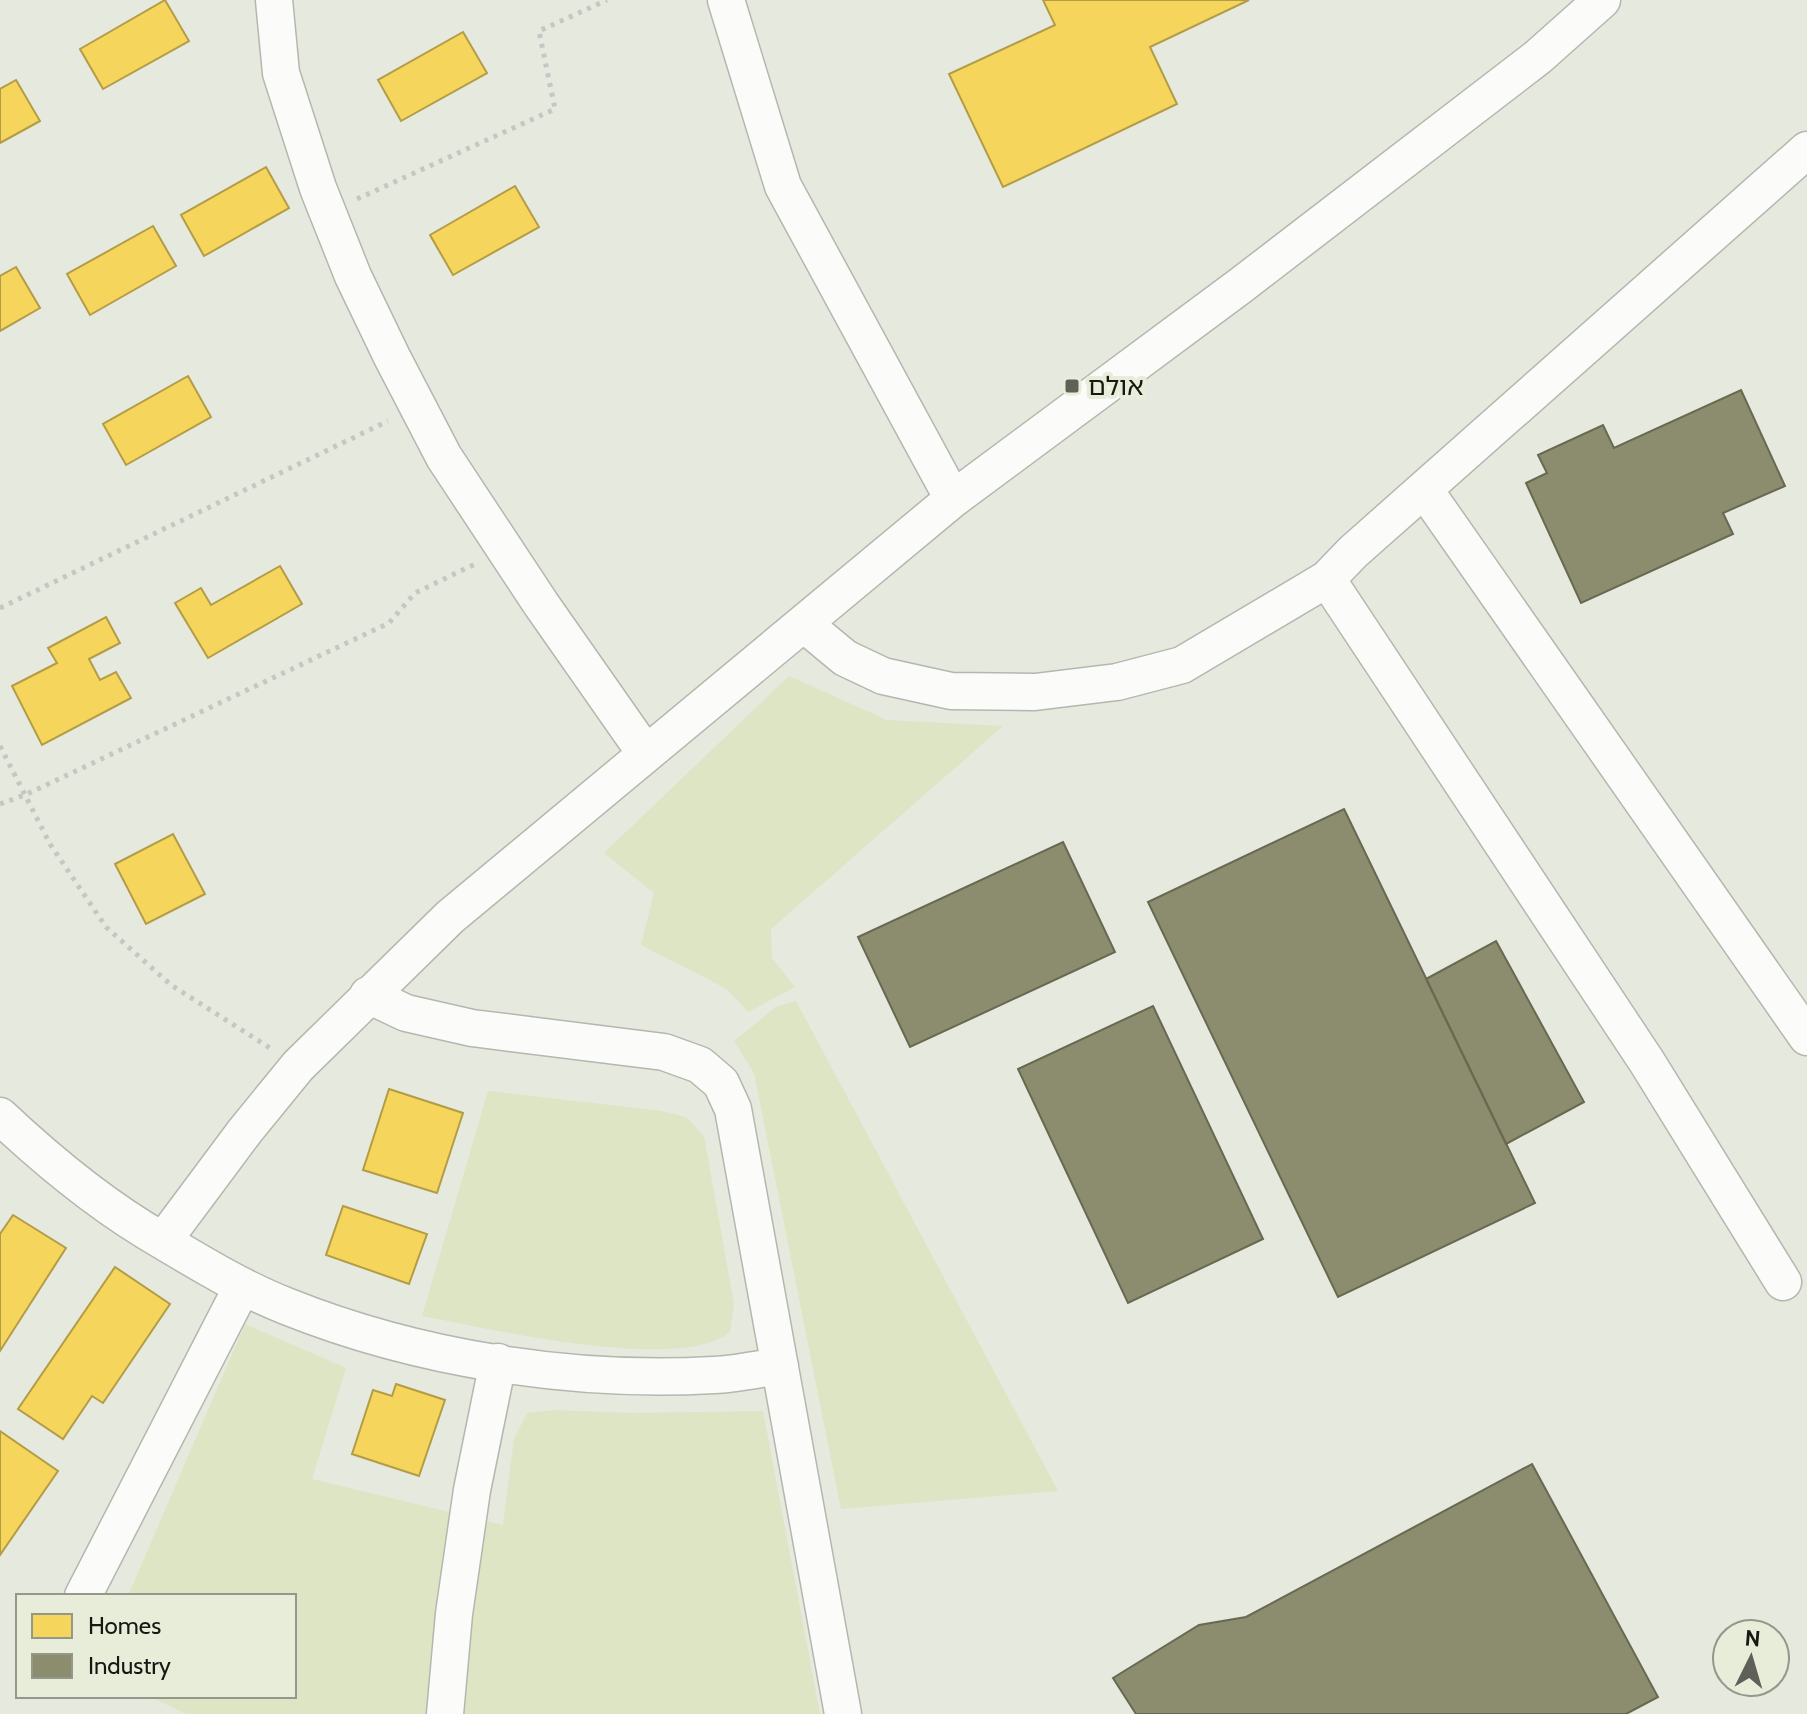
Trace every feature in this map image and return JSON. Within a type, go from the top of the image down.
[{"type":"street","points":[[274,0],[281,73],[327,212],[353,276],[444,457],[646,754]]},
{"type":"street","points":[[726,0],[783,186],[953,499]]},
{"type":"street","points":[[163,1241],[298,1066],[450,917],[953,499],[1265,267],[1538,57],[1602,0]]},
{"type":"street","points":[[804,624],[845,658],[883,676],[951,691],[1035,692],[1117,682],[1182,665],[1327,579],[1353,552],[1807,150]]},
{"type":"street","points":[[1424,489],[1807,1037]]},
{"type":"street","points":[[1327,579],[1647,1062],[1783,1282]]},
{"type":"street","points":[[368,995],[406,1013],[472,1028],[664,1052],[700,1065],[721,1083],[733,1109],[843,1714]]},
{"type":"street","points":[[5,1129],[132,1223],[242,1287],[375,1337],[541,1370],[634,1377],[717,1375],[780,1366]]},
{"type":"street","points":[[84,1594],[242,1287]]},
{"type":"street","points":[[445,1714],[454,1614],[472,1490],[498,1362]]},
{"type":"path","points":[[327,212],[555,109],[539,31],[607,0]]},
{"type":"path","points":[[0,608],[418,407]]},
{"type":"path","points":[[0,804],[389,623],[415,593],[505,549]]},
{"type":"path","points":[[0,746],[50,844],[106,927],[171,985],[298,1066]]},
{"type":"green space","points":[[789,676],[887,720],[1003,726],[771,929],[772,958],[795,987],[748,1012],[727,989],[641,945],[654,893],[604,853]]},
{"type":"green space","points":[[796,1001],[1058,1491],[841,1509],[754,1073],[734,1041],[776,1007]]},
{"type":"green space","points":[[488,1091],[662,1111],[686,1117],[704,1136],[734,1304],[730,1332],[705,1344],[670,1349],[628,1349],[535,1337],[422,1316]]},
{"type":"green space","points":[[245,1324],[346,1368],[312,1479],[503,1525],[514,1439],[527,1413],[553,1410],[633,1413],[763,1411],[820,1714],[186,1714],[153,1698],[296,1698],[296,1594],[129,1594]]},
{"type":"building: Homes","points":[[165,0],[189,41],[103,89],[80,49]]},
{"type":"building: Homes","points":[[1043,0],[1249,0],[1150,47],[1177,104],[1003,187],[949,74],[1055,25]]},
{"type":"building: Homes","points":[[463,32],[487,73],[401,121],[378,80]]},
{"type":"building: Homes","points":[[16,80],[40,121],[0,143],[0,89]]},
{"type":"building: Homes","points":[[266,167],[289,208],[204,256],[181,215]]},
{"type":"building: Homes","points":[[515,186],[539,227],[453,275],[430,235]]},
{"type":"building: Homes","points":[[153,226],[176,266],[90,315],[67,274]]},
{"type":"building: Homes","points":[[16,267],[40,308],[0,331],[0,276]]},
{"type":"building: Homes","points":[[188,376],[211,417],[126,465],[103,424]]},
{"type":"building: Homes","points":[[280,566],[302,604],[208,658],[175,603],[201,588],[211,605]]},
{"type":"building: Homes","points":[[106,617],[120,643],[89,659],[100,680],[116,672],[131,698],[42,745],[12,686],[57,663],[48,648]]},
{"type":"building: Homes","points":[[173,834],[205,894],[146,924],[115,864]]},
{"type":"building: Homes","points":[[389,1089],[463,1113],[437,1193],[363,1170]]},
{"type":"building: Homes","points":[[343,1206],[427,1234],[409,1284],[326,1255]]},
{"type":"building: Homes","points":[[13,1215],[66,1248],[0,1351],[0,1234]]},
{"type":"building: Homes","points":[[115,1267],[170,1304],[103,1403],[92,1396],[63,1439],[18,1409]]},
{"type":"building: Homes","points":[[396,1384],[445,1400],[419,1476],[352,1454],[373,1390],[392,1396]]},
{"type":"building: Homes","points":[[0,1431],[58,1471],[0,1555]]},
{"type":"building: Industry","points":[[1741,390],[1785,486],[1723,513],[1733,534],[1581,603],[1526,483],[1547,473],[1538,455],[1603,425],[1614,448]]},
{"type":"building: Industry","points":[[1344,809],[1535,1203],[1338,1297],[1148,902]]},
{"type":"building: Industry","points":[[1063,842],[1115,952],[910,1047],[858,937]]},
{"type":"building: Industry","points":[[1496,941],[1584,1102],[1506,1144],[1426,979]]},
{"type":"building: Industry","points":[[1153,1006],[1263,1239],[1128,1303],[1018,1069]]},
{"type":"building: Industry","points":[[1532,1464],[1658,1697],[1626,1714],[1136,1714],[1113,1678],[1199,1625],[1246,1617]]},
{"type":"place","name":"אולם","points":[[1072,386]]}]
